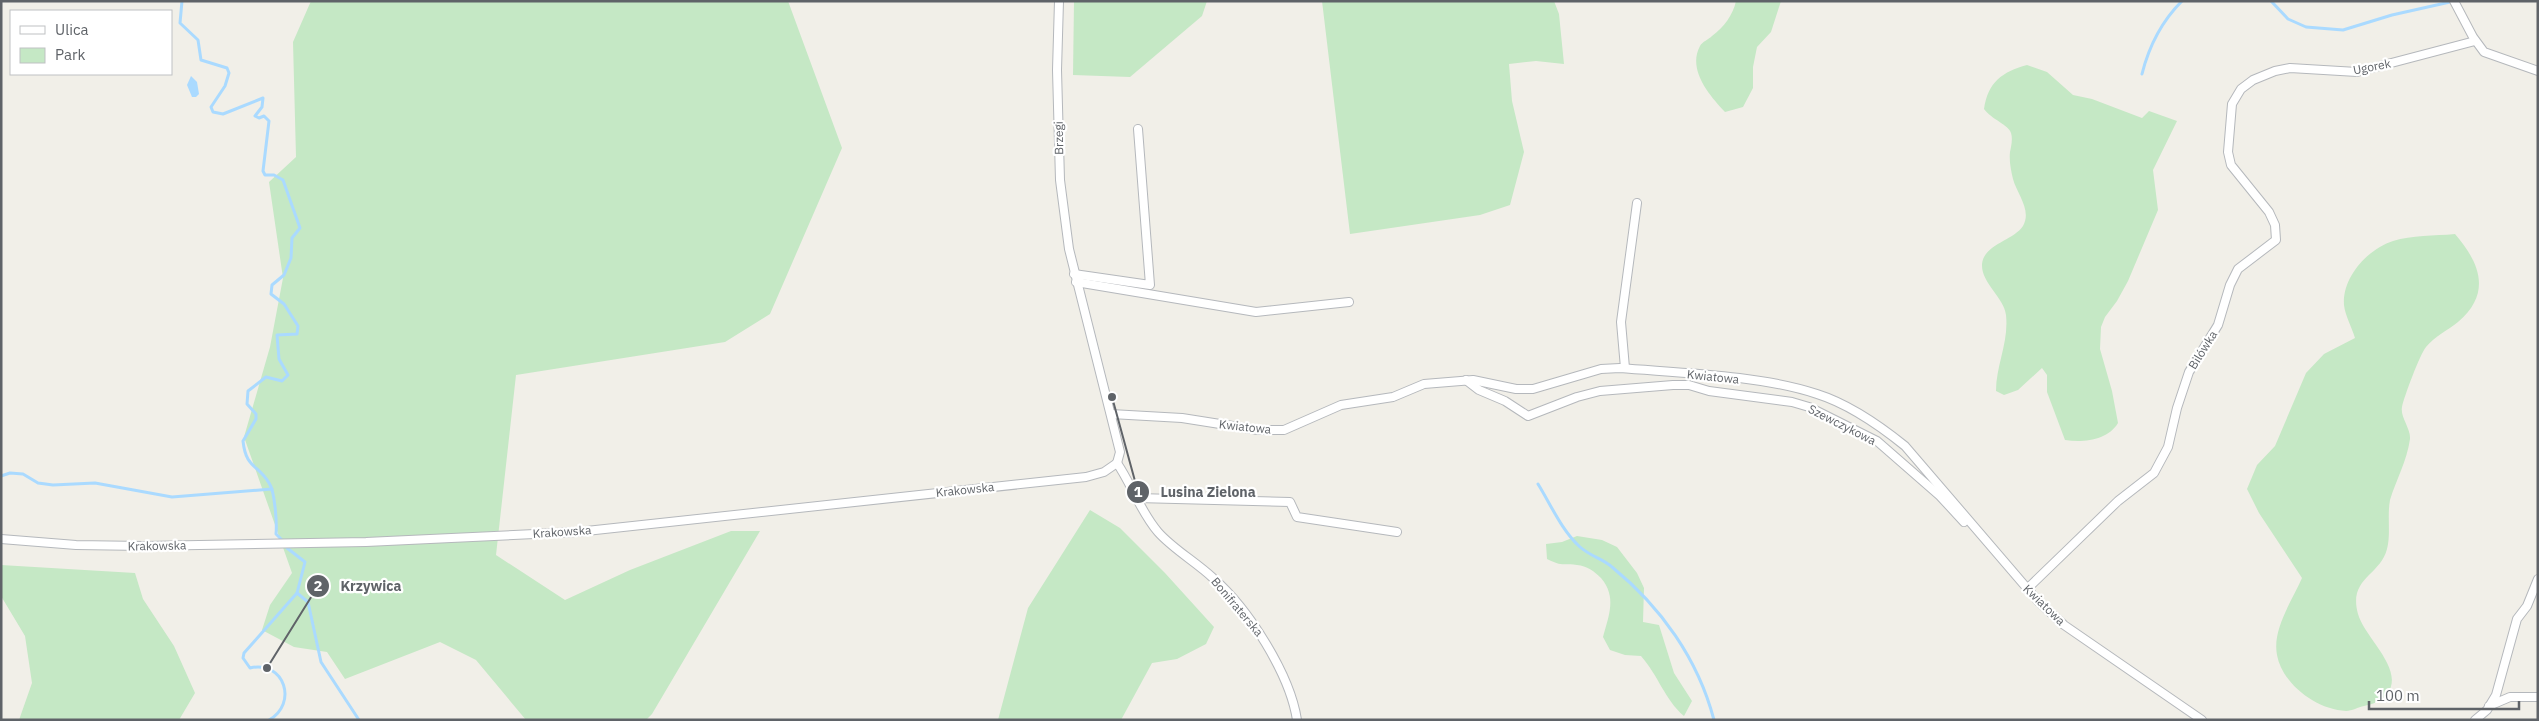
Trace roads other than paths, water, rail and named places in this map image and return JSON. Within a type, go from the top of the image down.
[{"type":"street","name":"Brzegi","points":[[1059,1],[1057,70],[1060,180],[1075,278],[1120,452],[1117,463]]},
{"type":"street","points":[[2454,1],[2475,41],[2484,52],[2538,71]]},
{"type":"street","name":"Ugorek","points":[[2241,88],[2253,80],[2275,71],[2290,68],[2357,72],[2475,41]]},
{"type":"street","name":"Bilówka","points":[[2027,589],[2118,500],[2154,473],[2168,447],[2177,408],[2189,372],[2218,325],[2230,285],[2238,269],[2276,240],[2275,225],[2269,212],[2230,165],[2228,152],[2232,104],[2241,88]]},
{"type":"street","points":[[1075,278],[1150,285],[1138,129]]},
{"type":"street","points":[[1625,368],[1621,322],[1637,203]]},
{"type":"street","points":[[1075,278],[1256,312],[1349,302]]},
{"type":"street","name":"Kwiatowa","points":[[1111,414],[1182,418],[1258,430],[1284,430],[1341,405],[1393,397],[1424,384],[1466,380],[1516,389],[1532,389],[1601,369],[1625,368],[1762,382],[1817,394],[1881,427],[1905,446],[2027,589],[2064,625],[2202,720]]},
{"type":"street","name":"Szewczykowa","points":[[1466,380],[1479,390],[1505,401],[1528,416],[1577,397],[1600,391],[1673,385],[1689,385],[1709,391],[1792,402],[1810,407],[1876,441],[1940,496],[1965,523],[1979,532]]},
{"type":"street","name":"Bonifraterska","points":[[1117,463],[1146,516],[1158,533],[1215,579],[1270,647],[1281,671],[1297,720]]},
{"type":"street","name":"Krakowska","points":[[1,539],[76,545],[142,546],[366,542],[578,532],[1086,477],[1104,472],[1117,463]]},
{"type":"street","points":[[1137,498],[1290,502],[1297,516],[1397,532]]},
{"type":"street","points":[[2475,720],[2489,706],[2498,688],[2517,619],[2527,606],[2538,579]]},
{"type":"street","points":[[2489,706],[2510,697],[2538,697]]},
{"type":"water","points":[[191,76],[197,82],[199,94],[196,97],[192,97],[187,85]]},
{"type":"waterway","points":[[182,1],[180,23],[198,40],[201,60],[227,68],[229,73],[225,86],[211,107],[213,112],[223,114],[263,98],[262,107],[255,116],[259,118],[264,116],[269,121],[263,171],[265,175],[274,175],[283,180],[300,228],[292,238],[291,258],[284,275],[272,285],[271,294],[284,304],[298,326],[297,334],[277,335],[279,359],[288,375],[282,381],[266,377],[248,391],[247,404],[256,414],[256,419],[243,441],[250,462],[265,477],[271,487],[275,508],[276,534],[284,542]]},
{"type":"waterway","points":[[2142,74],[2148,54],[2157,35],[2168,17],[2182,1]]},
{"type":"waterway","points":[[2271,1],[2288,19],[2306,27],[2343,30],[2392,15],[2450,2]]},
{"type":"waterway","points":[[1,476],[10,473],[23,474],[38,483],[53,485],[95,483],[172,497],[272,489]]},
{"type":"waterway","points":[[1538,484],[1562,526],[1574,541],[1584,550],[1612,567],[1662,617],[1688,655],[1707,698],[1714,720]]},
{"type":"waterway","points":[[269,720],[278,713],[283,704],[284,685],[272,670],[262,667],[250,668],[243,658],[244,653],[297,593],[305,562],[287,548]]},
{"type":"waterway","points":[[297,593],[308,602],[321,662],[359,720]]},
{"type":"place","name":"Lusina Zielona","points":[[1112,397]]},
{"type":"place","name":"Krzywica","points":[[267,668]]}]
